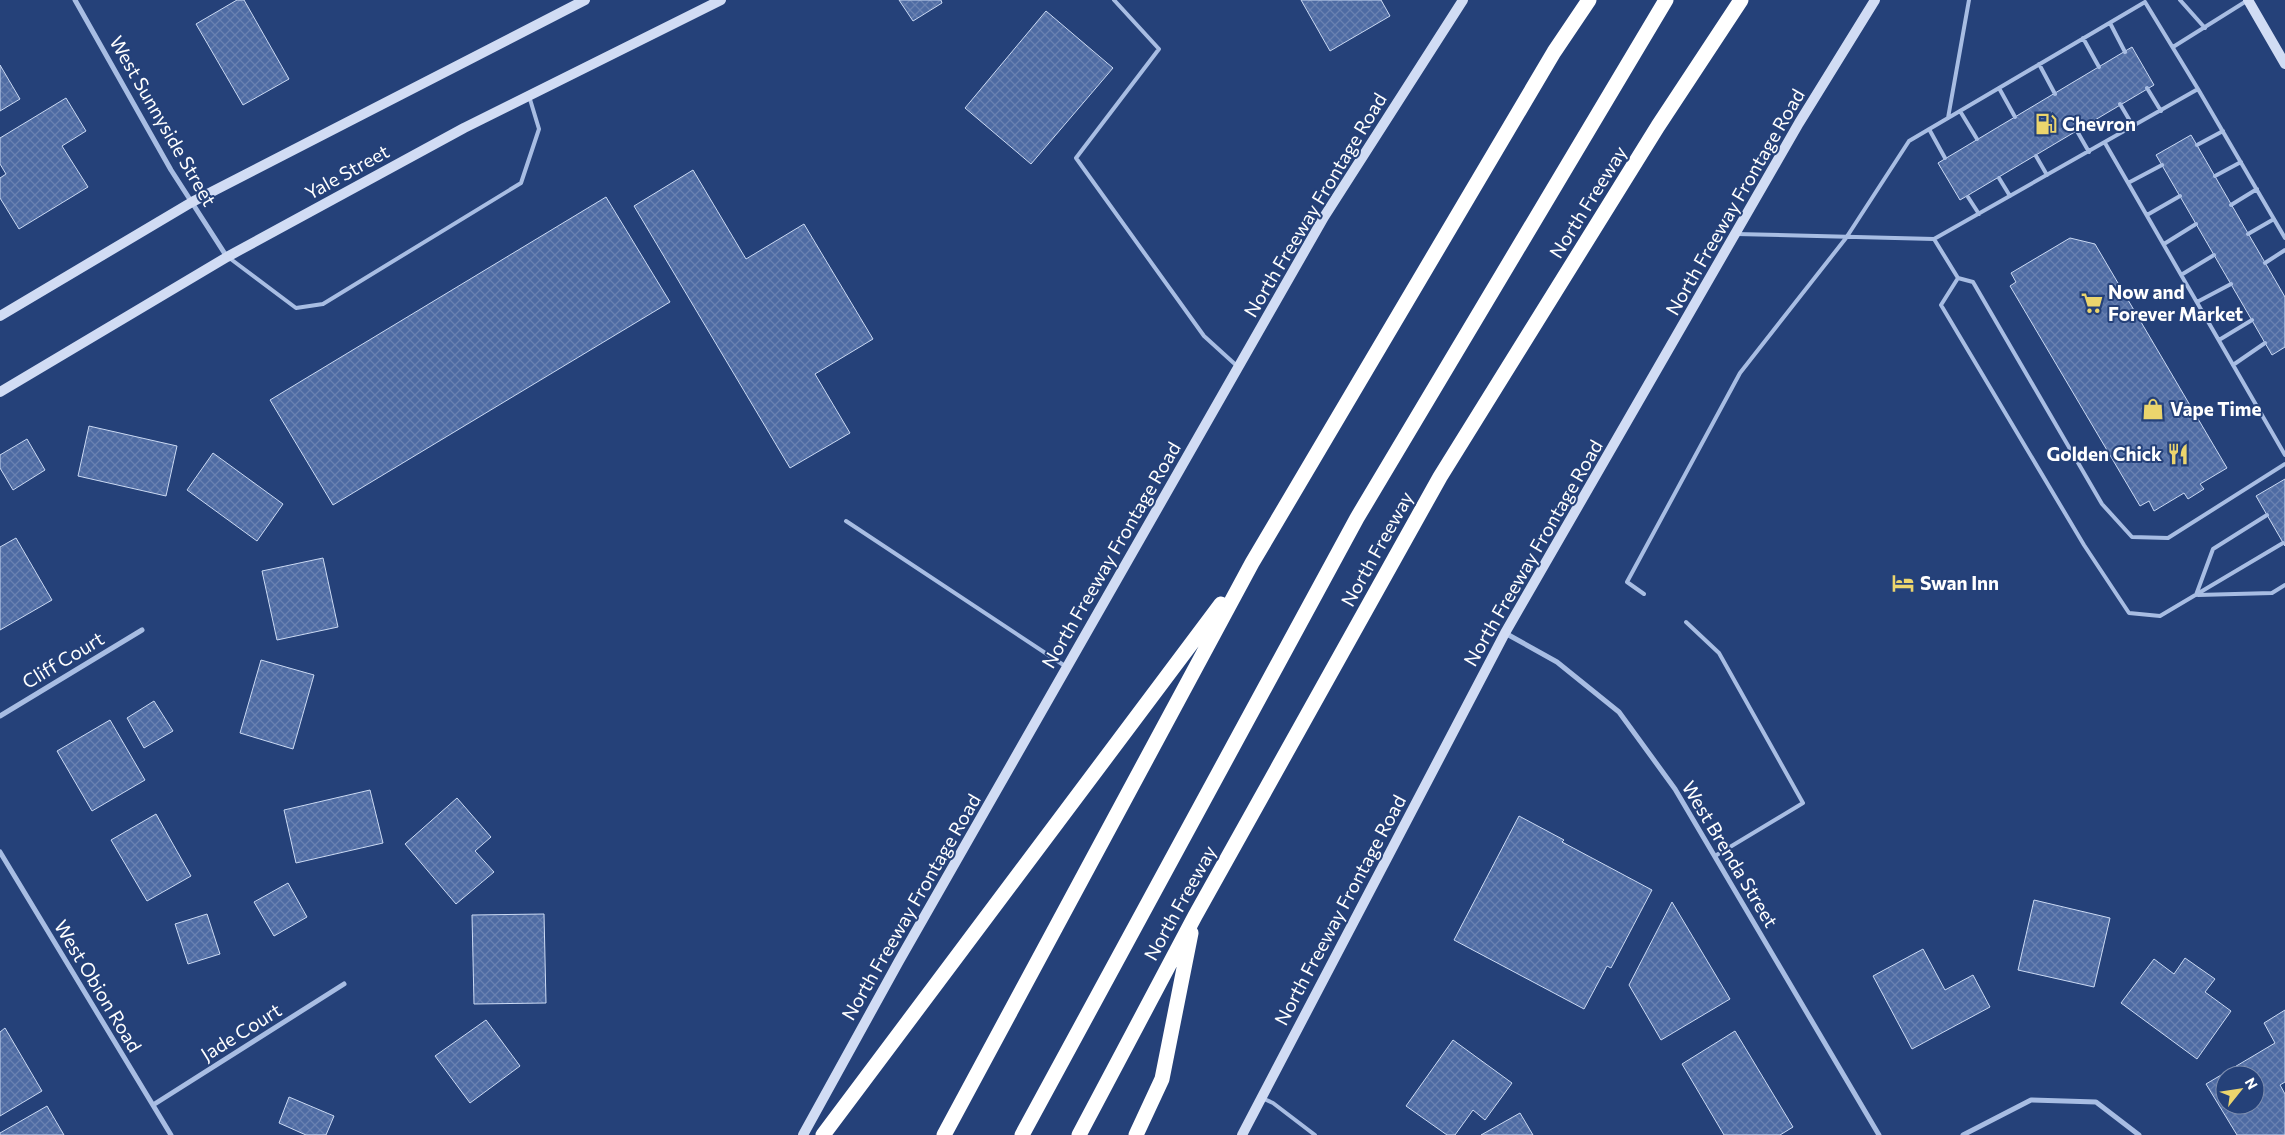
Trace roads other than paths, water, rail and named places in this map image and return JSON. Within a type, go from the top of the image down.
[{"type":"highway","points":[[944,1135],[1252,563],[1549,61],[1589,0]]},
{"type":"highway","name":"North Freeway","points":[[1022,1135],[1358,518],[1666,0]]},
{"type":"highway","name":"North Freeway","points":[[1079,1135],[1195,916],[1440,477],[1658,126],[1741,0]]},
{"type":"highway","points":[[823,1135],[1252,563]]},
{"type":"highway","points":[[1136,1135],[1162,1079],[1195,916]]},
{"type":"main road","points":[[0,316],[192,202],[585,0]]},
{"type":"main road","name":"Yale Street","points":[[0,392],[227,257],[464,128],[721,0]]},
{"type":"main road","name":"North Freeway Frontage Road","points":[[803,1135],[899,961],[1324,217],[1463,0]]},
{"type":"main road","name":"North Freeway Frontage Road","points":[[1242,1135],[1505,633],[1800,123],[1875,0]]},
{"type":"main road","points":[[2248,0],[2285,64]]},
{"type":"street","name":"West Sunnyside Street","points":[[75,0],[192,202],[227,257]]},
{"type":"street","name":"Cliff Court","points":[[0,716],[142,630]]},
{"type":"street","name":"West Brenda Street","points":[[1505,633],[1558,662],[1620,712],[1676,789],[1879,1135]]},
{"type":"street","name":"West Obion Road","points":[[0,852],[171,1135]]},
{"type":"street","name":"Jade Court","points":[[153,1105],[344,984]]},
{"type":"street","points":[[1963,1135],[2031,1100],[2096,1102],[2139,1135]]},
{"type":"lane","points":[[1114,0],[1159,49],[1076,158],[1204,336],[1239,367]]},
{"type":"lane","points":[[1948,118],[1969,0]]},
{"type":"lane","points":[[2180,0],[2205,28]]},
{"type":"lane","points":[[2173,47],[2248,0]]},
{"type":"lane","points":[[1644,594],[1627,582],[1740,373],[1846,238],[1909,142],[2146,2],[2285,238]]},
{"type":"lane","points":[[2110,23],[2125,52]]},
{"type":"lane","points":[[2084,38],[2099,67]]},
{"type":"lane","points":[[2039,64],[2055,94]]},
{"type":"lane","points":[[1999,88],[2015,117]]},
{"type":"lane","points":[[2147,88],[2161,111]]},
{"type":"lane","points":[[1736,234],[1934,239],[2198,90]]},
{"type":"lane","points":[[227,257],[296,308],[323,304],[521,184],[539,130],[529,96]]},
{"type":"lane","points":[[2120,104],[2133,126]]},
{"type":"lane","points":[[1960,111],[1977,139]]},
{"type":"lane","points":[[1929,129],[1945,158]]},
{"type":"lane","points":[[2077,131],[2088,152]]},
{"type":"lane","points":[[2197,145],[2223,131]]},
{"type":"lane","points":[[2105,143],[2285,455]]},
{"type":"lane","points":[[2036,156],[2047,175]]},
{"type":"lane","points":[[2215,176],[2241,162]]},
{"type":"lane","points":[[2128,183],[2162,165]]},
{"type":"lane","points":[[1999,178],[2010,196]]},
{"type":"lane","points":[[2231,204],[2256,190]]},
{"type":"lane","points":[[2147,215],[2180,196]]},
{"type":"lane","points":[[1968,197],[1979,214]]},
{"type":"lane","points":[[2248,234],[2274,219]]},
{"type":"lane","points":[[2164,244],[2196,224]]},
{"type":"lane","points":[[1934,239],[1958,278],[1972,282],[2102,504],[2132,537],[2168,538],[2285,464]]},
{"type":"lane","points":[[2266,264],[2285,250]]},
{"type":"lane","points":[[2181,275],[2214,255]]},
{"type":"lane","points":[[1958,278],[1941,305],[2084,545],[2129,614],[2160,616],[2283,543]]},
{"type":"lane","points":[[2197,302],[2231,284]]},
{"type":"lane","points":[[2219,340],[2252,320]]},
{"type":"lane","points":[[2234,365],[2265,343]]},
{"type":"lane","points":[[2196,595],[2213,549],[2267,515]]},
{"type":"lane","points":[[846,520],[1067,668]]},
{"type":"lane","points":[[2196,595],[2272,593],[2285,585]]},
{"type":"lane","points":[[1686,622],[1719,653],[1803,803],[1715,856]]},
{"type":"lane","points":[[1262,1098],[1273,1103],[1315,1135]]},
{"type":"place","name":"Chevron","points":[[2046,124]]},
{"type":"place","name":"Now and Forever Market","points":[[2092,303]]},
{"type":"place","name":"Vape Time","points":[[2153,409]]},
{"type":"place","name":"Golden Chick","points":[[2178,454]]},
{"type":"place","name":"Swan Inn","points":[[1903,583]]}]
